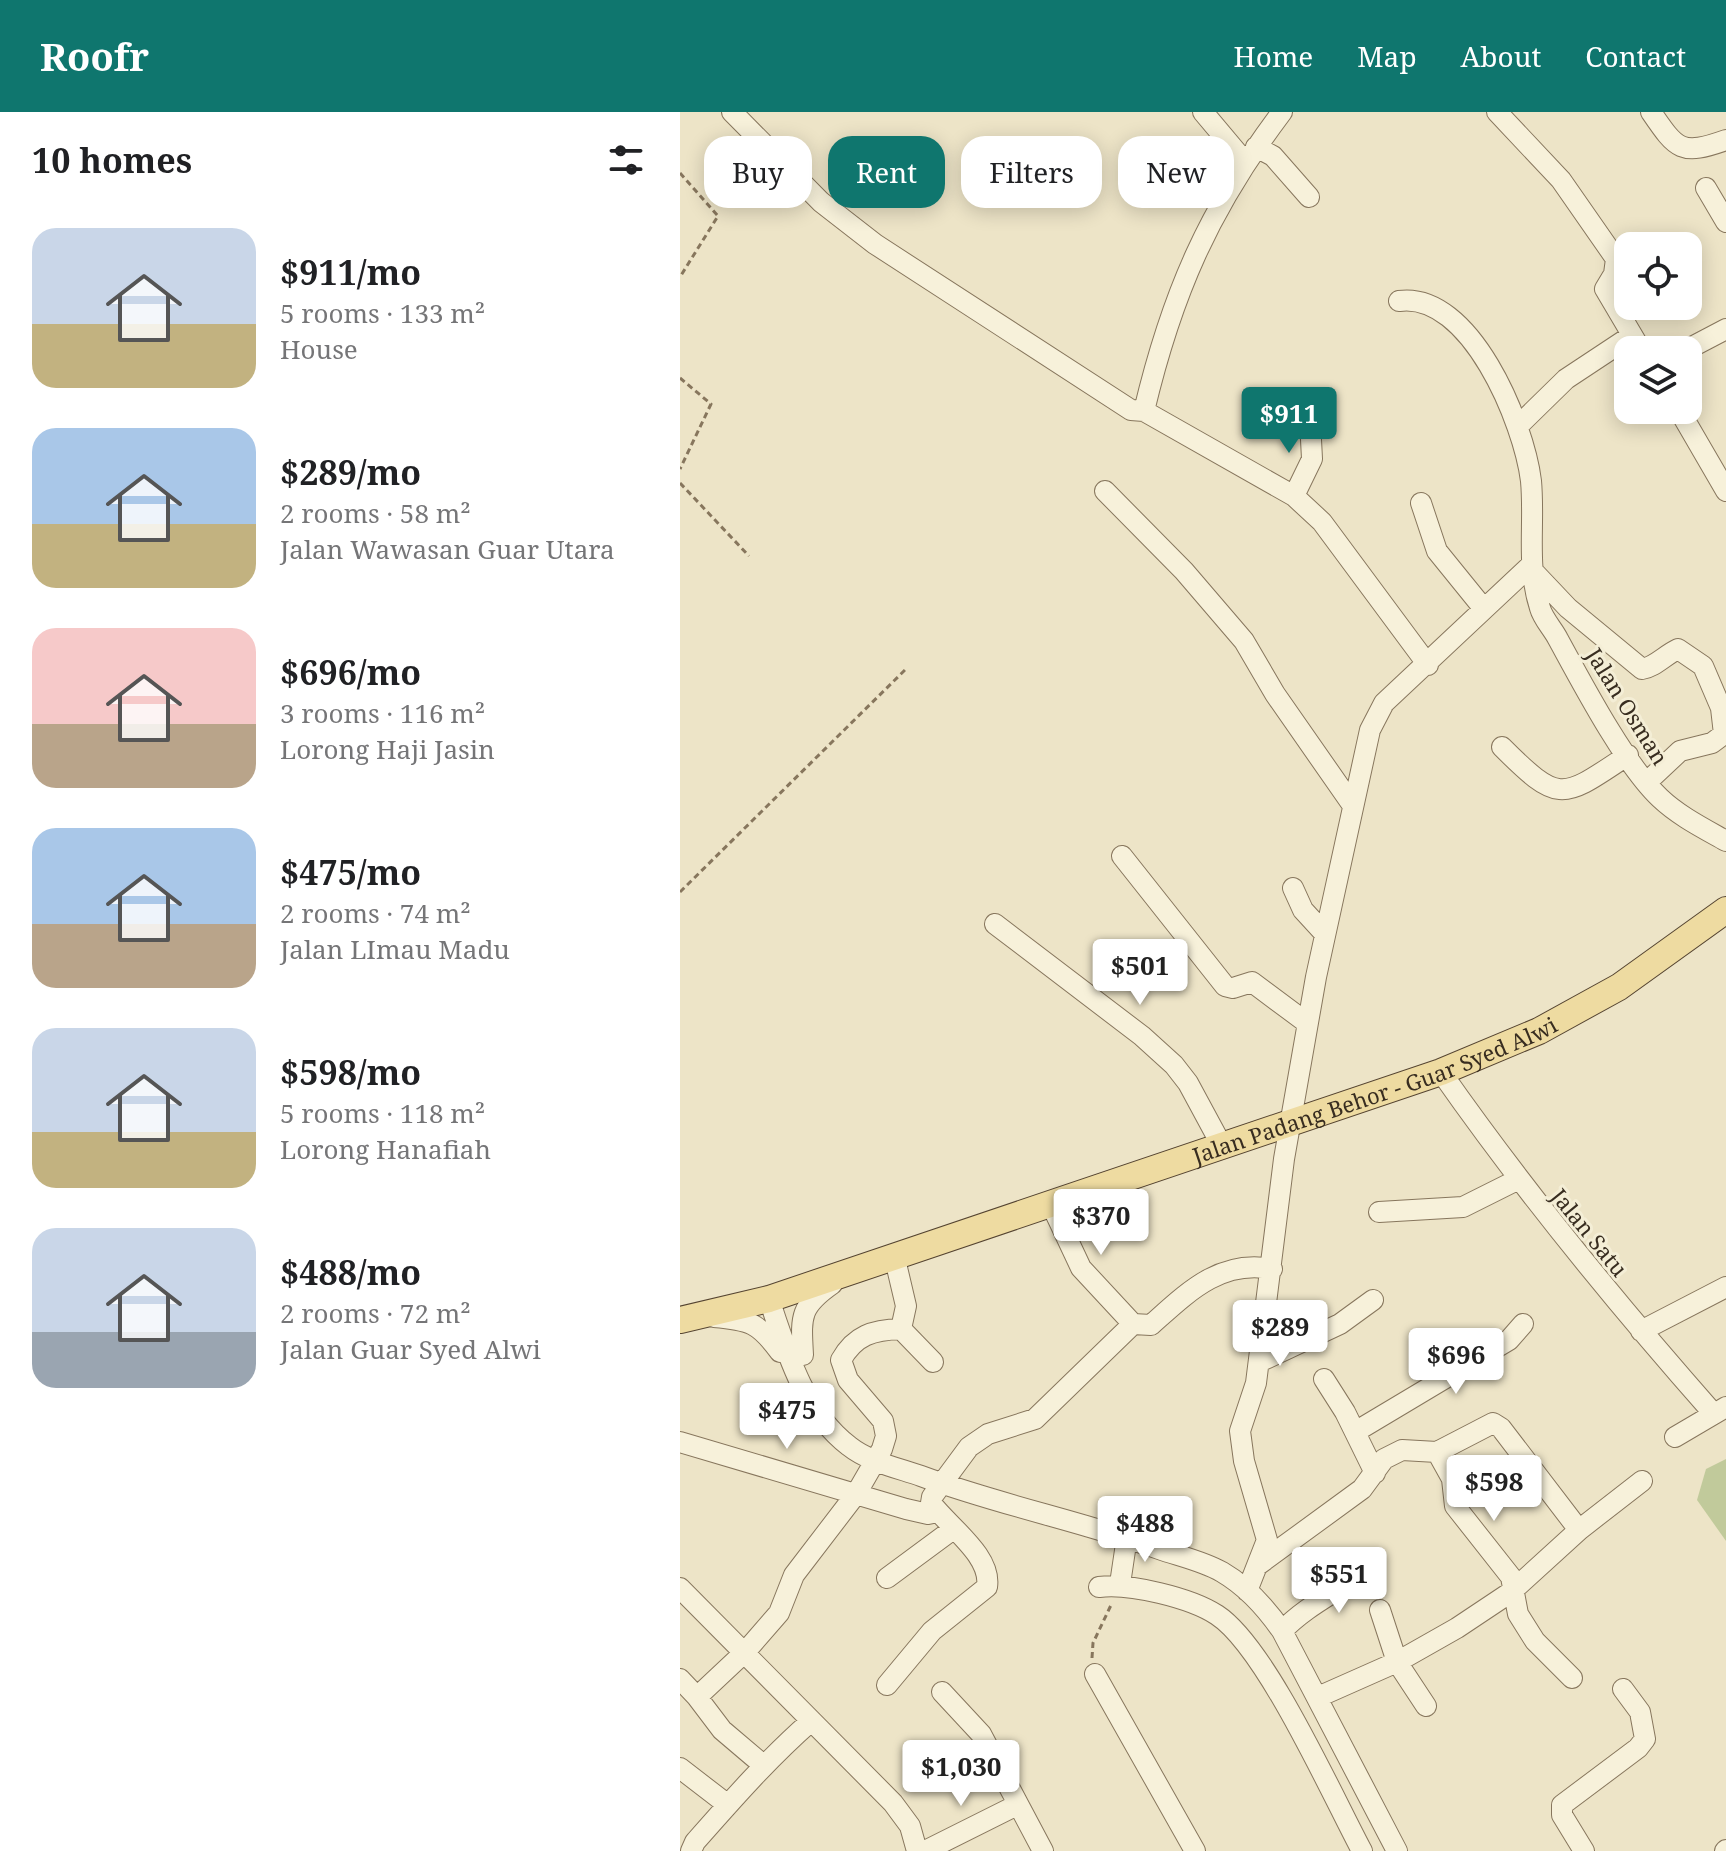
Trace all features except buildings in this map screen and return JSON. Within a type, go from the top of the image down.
[{"type":"main road","name":"Jalan Padang Behor - Guar Syed Alwi","points":[[692,1318],[849,1273],[1050,1202],[1441,1072],[1539,1031],[1619,987],[1726,910]]},
{"type":"street","points":[[732,112],[821,202],[875,244],[1131,410],[1144,411],[1294,496],[1322,522],[1428,665]]},
{"type":"street","points":[[1203,112],[1250,154],[1273,156],[1309,197]]},
{"type":"street","points":[[1144,411],[1158,353],[1181,286],[1222,197],[1282,112]]},
{"type":"street","points":[[1497,112],[1561,180],[1616,259],[1614,274],[1605,289],[1632,336]]},
{"type":"street","points":[[1651,112],[1680,149],[1690,152],[1726,140]]},
{"type":"street","points":[[1706,188],[1726,222]]},
{"type":"street","name":"Jalan Osman","points":[[1399,301],[1415,298],[1439,307],[1458,322],[1519,425],[1531,482],[1530,566],[1541,611],[1628,755],[1658,797],[1726,841]]},
{"type":"street","points":[[1702,342],[1726,329]]},
{"type":"street","points":[[1519,425],[1566,379],[1614,354]]},
{"type":"street","points":[[1294,496],[1306,478],[1312,459],[1310,420]]},
{"type":"street","points":[[1688,424],[1724,483]]},
{"type":"street","points":[[1105,491],[1166,551],[1244,641],[1275,694],[1351,803]]},
{"type":"street","points":[[1421,503],[1437,551],[1484,609]]},
{"type":"street","points":[[1247,1591],[1267,1540],[1244,1461],[1240,1431],[1259,1362],[1262,1314],[1272,1269],[1290,1124],[1307,1023],[1351,803],[1370,730],[1384,703],[1530,566],[1578,617],[1642,669],[1678,649],[1703,666],[1721,708],[1724,734],[1712,743],[1680,751],[1647,782]]},
{"type":"street","points":[[1502,747],[1537,782],[1558,791],[1579,788],[1628,755]]},
{"type":"street","points":[[1122,856],[1225,986],[1233,988],[1252,982],[1307,1023]]},
{"type":"street","points":[[1293,888],[1303,910],[1325,934]]},
{"type":"street","points":[[995,924],[1142,1036],[1174,1065],[1188,1083],[1222,1146]]},
{"type":"street","name":"Jalan Satu","points":[[1441,1072],[1517,1180],[1641,1331],[1719,1410]]},
{"type":"street","points":[[1379,1212],[1463,1207],[1517,1180]]},
{"type":"street","points":[[1050,1202],[1081,1268],[1133,1324],[1151,1325],[1202,1279],[1245,1266],[1272,1269]]},
{"type":"street","points":[[894,1255],[906,1306],[901,1329]]},
{"type":"street","points":[[798,1362],[801,1317],[813,1297],[849,1273]]},
{"type":"street","points":[[1641,1331],[1726,1287]]},
{"type":"street","points":[[775,1296],[806,1390],[833,1431],[850,1448],[874,1460],[940,1483],[1127,1537],[1221,1572],[1247,1591],[1267,1609],[1282,1631],[1397,1851]]},
{"type":"street","points":[[1259,1362],[1340,1324],[1373,1300]]},
{"type":"street","points":[[692,1318],[745,1319],[764,1330],[798,1362]]},
{"type":"street","points":[[887,1685],[932,1631],[987,1587],[989,1574],[978,1553],[952,1530],[931,1503],[940,1483],[978,1441],[1035,1419],[1050,1409],[1133,1324]]},
{"type":"street","points":[[1355,1432],[1509,1340],[1523,1324]]},
{"type":"street","points":[[901,1329],[933,1362]]},
{"type":"street","points":[[697,1697],[746,1651],[779,1613],[794,1575],[856,1494],[886,1436],[883,1421],[848,1380],[841,1360],[850,1343],[866,1334],[901,1329]]},
{"type":"street","points":[[1324,1379],[1375,1473]]},
{"type":"street","points":[[1675,1437],[1719,1410]]},
{"type":"street","points":[[1258,1565],[1362,1489],[1384,1459],[1402,1450],[1437,1452],[1493,1423],[1501,1428],[1579,1530]]},
{"type":"street","points":[[680,1442],[881,1502],[928,1514],[938,1512]]},
{"type":"street","points":[[1437,1452],[1452,1479],[1455,1506],[1511,1577],[1514,1584],[1511,1592],[1518,1614],[1535,1641],[1572,1678]]},
{"type":"street","points":[[1318,1697],[1397,1662],[1457,1628],[1511,1592],[1579,1530],[1642,1481]]},
{"type":"street","points":[[887,1578],[952,1530]]},
{"type":"street","points":[[1120,1584],[1127,1537]]},
{"type":"street","points":[[1282,1631],[1302,1611],[1342,1589],[1369,1568]]},
{"type":"street","points":[[1099,1587],[1120,1584],[1199,1607],[1218,1616],[1241,1638],[1273,1685],[1362,1851]]},
{"type":"street","points":[[680,1588],[746,1651],[810,1722],[903,1814],[917,1851]]},
{"type":"street","points":[[1380,1610],[1397,1662],[1426,1706]]},
{"type":"street","points":[[1095,1674],[1195,1851]]},
{"type":"street","points":[[680,1679],[722,1730],[762,1764]]},
{"type":"street","points":[[1584,1851],[1562,1815],[1562,1805],[1638,1748],[1645,1739],[1640,1712],[1623,1689]]},
{"type":"street","points":[[942,1692],[981,1734],[1043,1851]]},
{"type":"street","points":[[691,1851],[695,1842],[762,1764],[810,1722]]},
{"type":"street","points":[[680,1768],[728,1805]]},
{"type":"street","points":[[1334,1799],[1361,1782]]},
{"type":"street","points":[[925,1851],[1017,1805]]},
{"type":"path","points":[[680,173],[718,216],[680,277]]},
{"type":"path","points":[[680,378],[711,404],[680,469]]},
{"type":"path","points":[[680,483],[749,556]]},
{"type":"path","points":[[680,892],[907,668]]},
{"type":"path","points":[[1095,1674],[1093,1643],[1120,1584]]},
{"type":"green space","points":[[1726,1459],[1726,1541],[1697,1500],[1706,1469]]}]
